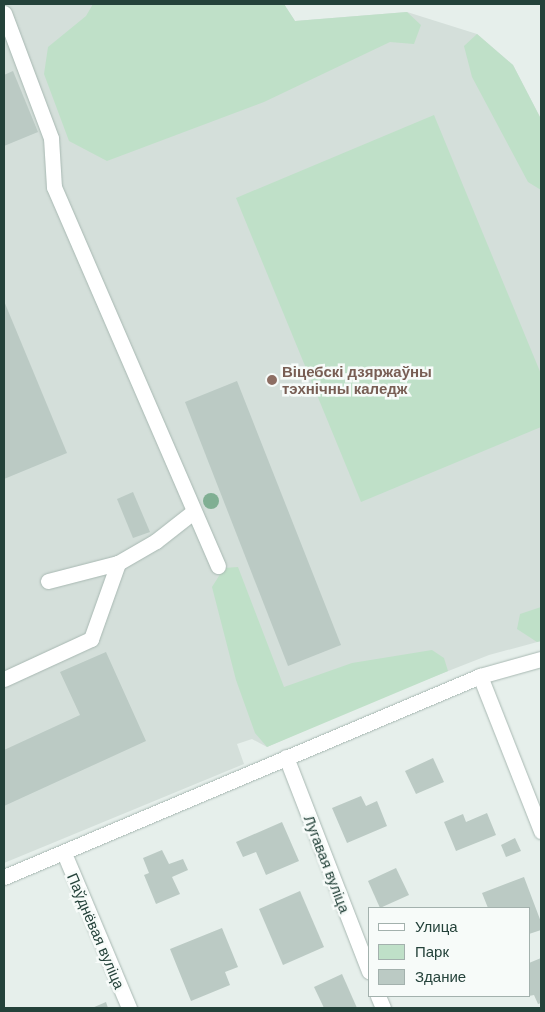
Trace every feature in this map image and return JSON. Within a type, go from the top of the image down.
[{"type":"street","points":[[4,14],[51,138],[54,187],[218,566]]},
{"type":"street","points":[[48,581],[118,563],[156,540],[193,512]]},
{"type":"street","points":[[4,679],[91,638],[118,563]]},
{"type":"street","points":[[4,877],[480,676],[541,659]]},
{"type":"street","points":[[480,676],[541,831]]},
{"type":"street","name":"Лугавая вуліца","points":[[286,757],[368,968]]},
{"type":"street","name":"Паўднёвая вуліца","points":[[64,853],[129,1008]]},
{"type":"shaded area","name":"Віцебскі дзяржаўны тэхнічны каледж","points":[[4,4],[284,4],[295,21],[407,12],[477,34],[513,65],[541,119],[541,641],[489,655],[377,699],[267,747],[252,739],[237,744],[244,764],[4,863]]},
{"type":"green space","points":[[93,4],[284,4],[295,21],[407,12],[421,25],[414,44],[390,42],[264,102],[107,161],[69,141],[44,74],[48,47],[86,16]]},
{"type":"green space","points":[[477,34],[513,65],[541,119],[541,190],[528,182],[472,77],[464,46]]},
{"type":"green space","points":[[434,115],[541,374],[541,427],[361,502],[236,198]]},
{"type":"green space","points":[[238,567],[284,687],[352,663],[432,650],[444,658],[448,671],[267,747],[255,733],[236,680],[212,587],[224,568]]},
{"type":"green space","points":[[541,607],[541,641],[537,642],[517,629],[520,614]]},
{"type":"building","points":[[13,71],[38,132],[4,146],[4,75]]},
{"type":"building","points":[[4,301],[67,453],[4,479]]},
{"type":"building","points":[[237,381],[341,645],[288,666],[185,402]]},
{"type":"building","points":[[133,492],[150,532],[133,538],[117,499]]},
{"type":"building","points":[[106,652],[146,741],[4,806],[4,750],[80,715],[60,672]]},
{"type":"building","points":[[433,758],[444,782],[416,794],[405,771]]},
{"type":"building","points":[[361,796],[366,806],[377,801],[387,826],[347,843],[332,808]]},
{"type":"building","points":[[487,813],[496,835],[456,851],[444,822],[463,814],[466,822]]},
{"type":"building","points":[[282,822],[299,861],[266,875],[256,852],[243,857],[236,842]]},
{"type":"building","points":[[515,838],[521,851],[506,857],[501,845]]},
{"type":"building","points":[[162,850],[169,864],[183,859],[188,870],[172,877],[180,894],[156,904],[144,875],[149,873],[143,858]]},
{"type":"building","points":[[396,868],[409,895],[380,907],[368,881]]},
{"type":"building","points":[[524,877],[541,922],[541,930],[530,934],[530,907],[488,907],[482,893]]},
{"type":"building","points":[[300,891],[324,947],[283,965],[259,909]]},
{"type":"building","points":[[222,928],[238,967],[225,972],[230,985],[191,1001],[170,949]]},
{"type":"building","points":[[541,958],[541,1003],[538,1004],[534,995],[530,996],[530,963]]},
{"type":"building","points":[[342,974],[357,1008],[324,1008],[314,987]]},
{"type":"building","points":[[106,1002],[108,1008],[92,1008]]},
{"type":"place","name":"Віцебскі дзяржаўны тэхнічны каледж","points":[[272,380]]}]
